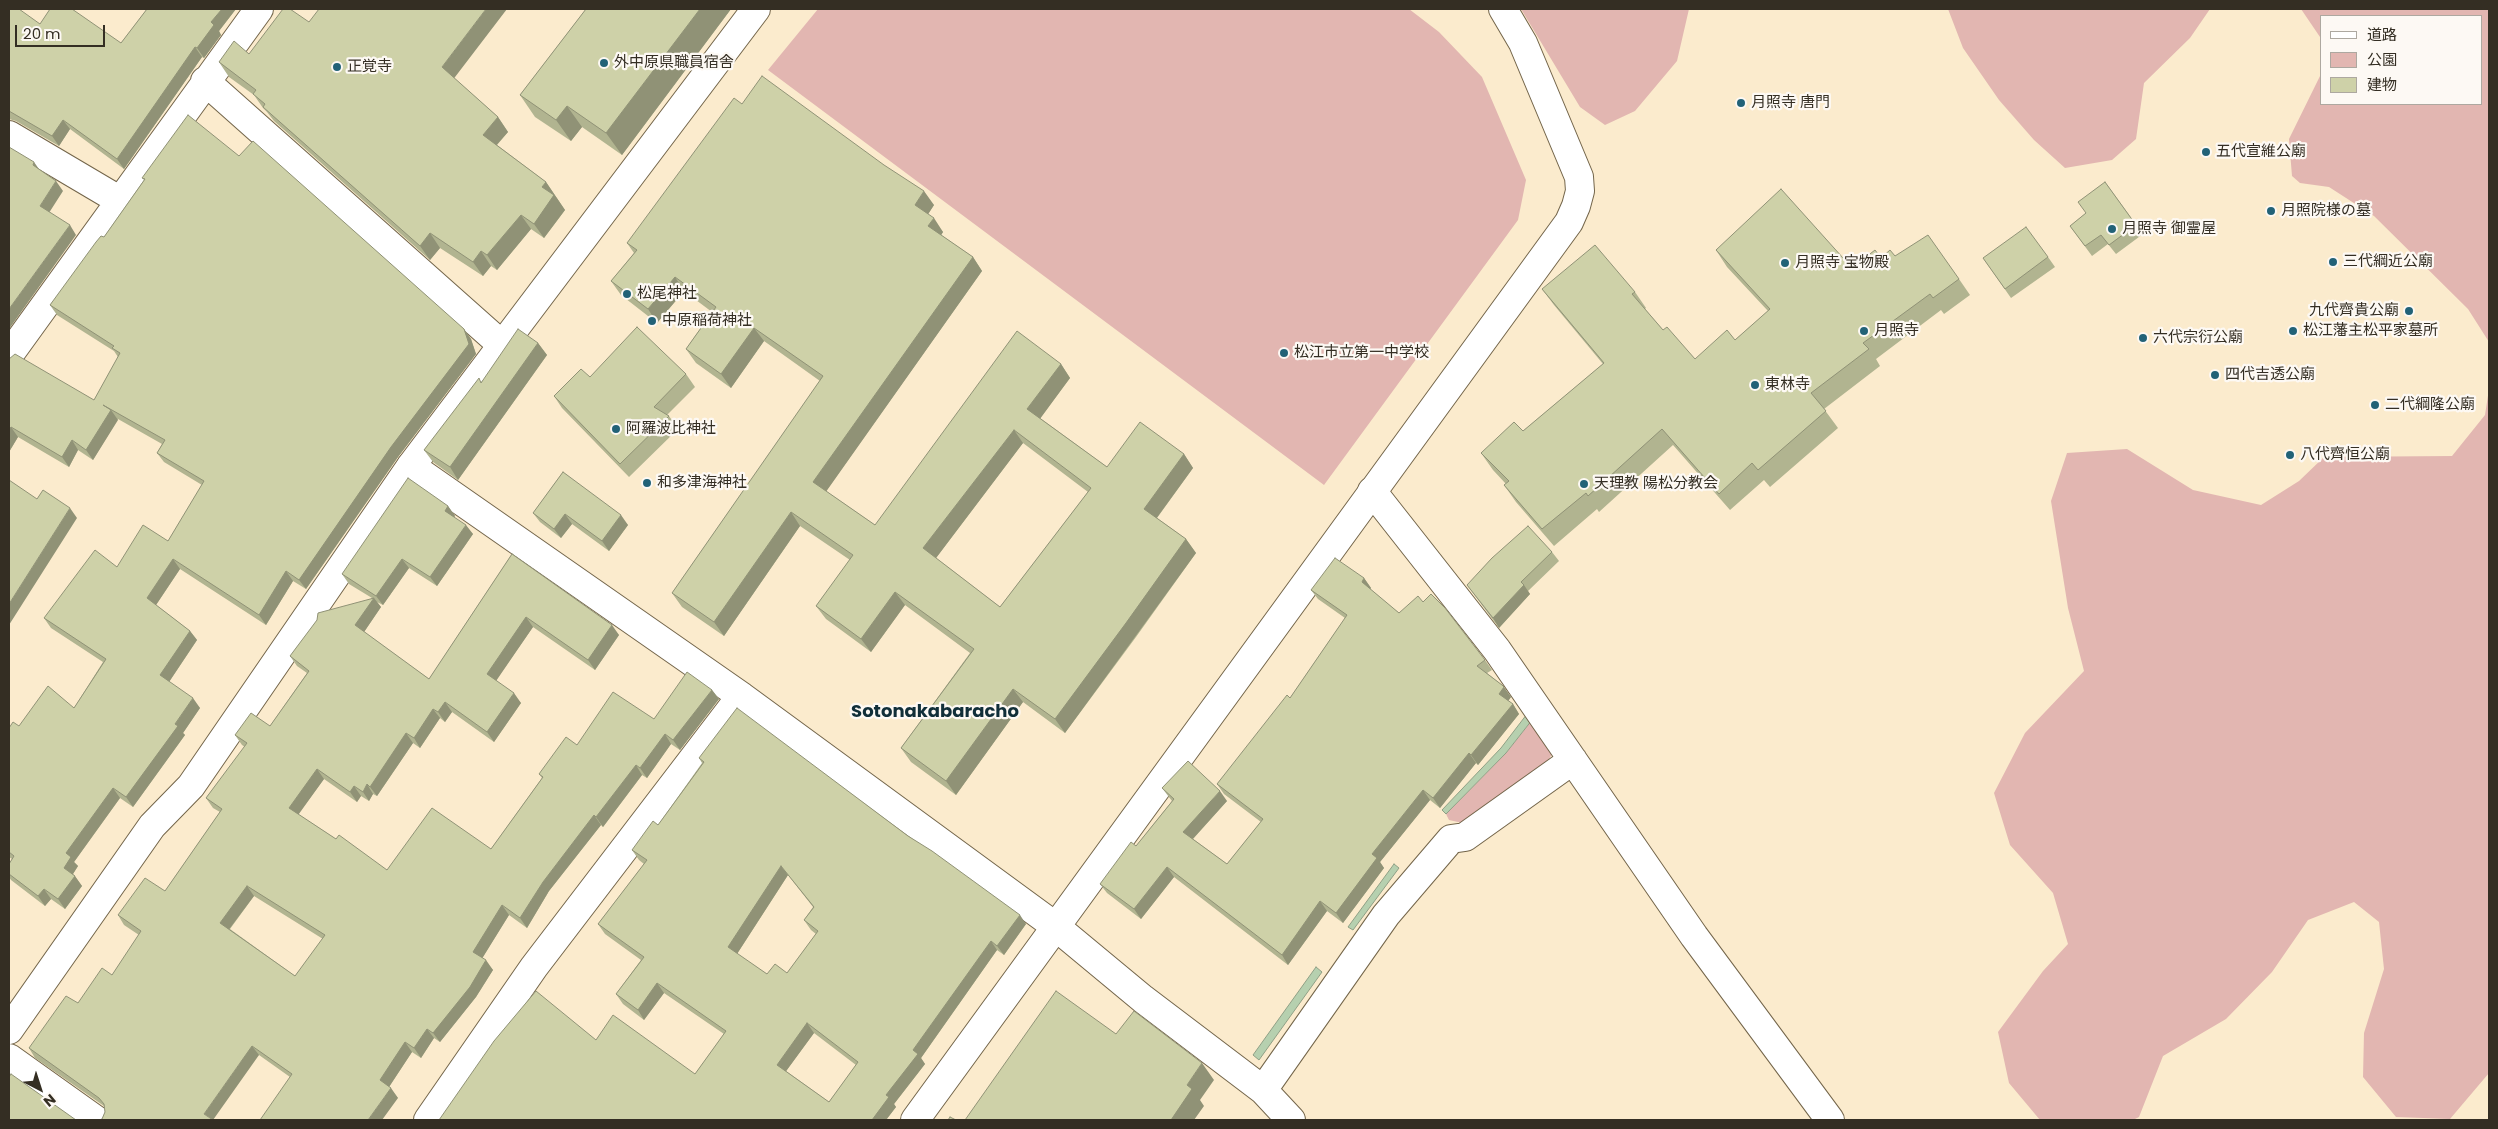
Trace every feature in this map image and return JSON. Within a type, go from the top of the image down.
[{"type":"street","points":[[9,355],[119,200],[259,9]]},
{"type":"street","points":[[9,1030],[152,826],[191,786],[411,466],[756,9]]},
{"type":"street","points":[[914,1120],[1569,222],[1580,191],[1579,177],[1523,43],[1503,9]]},
{"type":"street","points":[[205,81],[502,345]]},
{"type":"street","points":[[9,134],[119,200]]},
{"type":"street","points":[[411,466],[741,696],[1055,926],[1143,999],[1263,1090],[1291,1120]]},
{"type":"street","points":[[1372,491],[1498,650],[1694,936],[1830,1120]]},
{"type":"street","points":[[428,1120],[534,967],[741,696]]},
{"type":"street","points":[[1263,1090],[1386,915],[1451,839],[1465,837],[1573,760]]},
{"type":"street","points":[[9,1058],[96,1120]]},
{"type":"green space","name":"松江市立第一中学校","points":[[818,9],[1409,9],[1439,32],[1482,77],[1526,180],[1518,220],[1324,485],[768,70]]},
{"type":"green space","points":[[1521,9],[1689,9],[1677,61],[1635,111],[1605,125],[1580,107]]},
{"type":"green space","points":[[1948,9],[2210,9],[2190,38],[2144,83],[2136,139],[2112,160],[2065,168],[2034,140],[1999,100],[1963,48]]},
{"type":"green space","points":[[2301,9],[2489,9],[2489,342],[2468,309],[2374,216],[2329,187],[2300,183],[2292,176],[2289,139],[2320,76],[2320,105],[2483,105],[2483,15],[2320,15],[2320,37]]},
{"type":"green space","points":[[2489,389],[2489,1073],[2450,1119],[2396,1117],[2363,1077],[2364,1033],[2384,969],[2379,922],[2354,902],[2308,920],[2272,972],[2226,1019],[2163,1056],[2139,1117],[2133,1120],[2040,1120],[2009,1083],[1998,1032],[2043,971],[2068,944],[2053,893],[2010,845],[1994,793],[2025,733],[2084,671],[2068,608],[2051,501],[2067,453],[2127,449],[2193,490],[2261,505],[2299,481],[2324,457],[2452,456],[2485,415]]},
{"type":"green space","points":[[1532,720],[1553,752],[1543,770],[1467,824],[1449,820],[1446,814],[1506,753]]},
{"type":"shaded area","points":[[1527,714],[1532,720],[1506,753],[1446,814],[1442,810],[1501,748]]},
{"type":"shaded area","points":[[1394,864],[1399,868],[1353,930],[1348,927]]},
{"type":"shaded area","points":[[1316,967],[1322,972],[1259,1060],[1253,1055]]},
{"type":"building","points":[[10,9],[19,9],[40,24],[50,9],[72,9],[121,43],[147,9],[222,9],[211,22],[214,25],[197,48],[195,47],[117,159],[63,120],[52,136],[9,111]]},
{"type":"building","points":[[283,9],[290,9],[309,22],[319,9],[486,9],[442,67],[498,117],[483,135],[546,182],[542,187],[554,195],[534,224],[521,215],[487,255],[481,251],[473,262],[430,233],[420,246],[263,107],[265,104],[253,94],[256,90],[219,62],[234,41],[249,54]]},
{"type":"building","points":[[586,9],[700,9],[606,133],[567,106],[556,120],[520,95]]},
{"type":"building","points":[[762,76],[884,165],[924,191],[915,205],[934,218],[928,226],[973,257],[813,482],[875,525],[1017,331],[1061,364],[1027,409],[1107,467],[1140,422],[1184,454],[1144,509],[1186,539],[1126,623],[1055,719],[1013,689],[946,781],[901,748],[974,649],[895,592],[861,639],[816,606],[853,555],[791,512],[714,622],[672,593],[823,376],[754,328],[721,374],[686,349],[716,307],[675,277],[648,309],[611,281],[637,250],[627,243],[734,98],[742,104]],"holes":[[[1014,430],[1091,488],[1000,607],[923,548]]]},
{"type":"building","points":[[188,115],[239,156],[253,141],[464,329],[469,344],[391,447],[299,580],[286,571],[259,615],[173,559],[147,598],[190,631],[160,675],[193,698],[175,724],[178,726],[126,797],[113,788],[66,853],[71,857],[64,868],[75,876],[58,899],[44,889],[38,896],[9,874],[9,864],[14,856],[9,852],[9,728],[13,722],[19,726],[48,686],[74,708],[106,659],[44,618],[95,550],[117,567],[143,525],[168,541],[204,481],[157,453],[165,440],[103,405],[111,410],[86,450],[72,440],[62,457],[11,427],[9,430],[9,359],[15,354],[94,400],[120,353],[112,348],[114,346],[50,305],[96,242],[101,236],[104,237],[145,179],[142,178]]},
{"type":"building","points":[[9,147],[34,162],[33,165],[56,181],[40,206],[70,225],[9,309]]},
{"type":"building","name":"月照寺 御霊屋","points":[[2105,182],[2136,225],[2109,245],[2101,235],[2085,246],[2070,226],[2086,213],[2078,202]]},
{"type":"building","points":[[1781,189],[1852,268],[1875,250],[1881,258],[1890,250],[1895,256],[1928,235],[1959,279],[1933,298],[1930,294],[1863,343],[1869,349],[1811,393],[1826,411],[1758,470],[1752,463],[1719,494],[1662,429],[1588,496],[1586,493],[1542,529],[1504,485],[1509,481],[1481,453],[1514,422],[1523,431],[1604,363],[1542,289],[1595,245],[1635,292],[1632,294],[1663,330],[1667,327],[1695,359],[1727,330],[1735,340],[1770,309],[1716,250]]},
{"type":"building","points":[[2026,227],[2048,257],[2005,289],[1983,258]]},
{"type":"building","points":[[637,327],[686,374],[654,407],[669,416],[620,464],[554,396],[581,369],[590,377]]},
{"type":"building","points":[[518,329],[538,343],[450,467],[424,450],[479,378],[481,383]]},
{"type":"building","points":[[563,472],[621,515],[602,541],[565,514],[554,529],[533,513]]},
{"type":"building","points":[[408,478],[448,506],[445,511],[466,525],[430,577],[402,559],[376,596],[342,574]]},
{"type":"building","points":[[9,480],[37,499],[43,490],[70,508],[9,604]]},
{"type":"building","points":[[1528,526],[1552,552],[1521,582],[1524,585],[1493,618],[1467,585],[1492,558]]},
{"type":"building","points":[[512,554],[612,625],[588,660],[526,617],[487,674],[514,693],[487,732],[445,702],[438,712],[433,709],[414,738],[406,733],[370,787],[367,784],[363,792],[354,786],[350,792],[317,769],[289,808],[336,839],[339,835],[387,870],[432,808],[491,849],[543,777],[539,774],[566,737],[577,745],[613,692],[654,719],[687,672],[712,690],[673,740],[665,734],[640,768],[636,765],[596,817],[594,815],[543,882],[520,918],[502,905],[473,952],[486,960],[470,987],[433,1033],[427,1029],[414,1048],[405,1042],[380,1080],[391,1088],[368,1120],[260,1120],[292,1074],[252,1046],[204,1114],[213,1120],[100,1120],[105,1112],[104,1104],[99,1098],[29,1048],[66,996],[78,1003],[102,968],[112,975],[141,931],[118,915],[145,878],[165,891],[222,809],[206,798],[247,743],[235,735],[251,713],[270,726],[309,671],[290,656],[317,620],[318,613],[374,598],[355,625],[429,679]],"holes":[[[247,886],[325,935],[295,976],[220,923]]]},
{"type":"building","points":[[1335,558],[1364,578],[1362,582],[1399,613],[1418,596],[1423,602],[1431,594],[1445,608],[1485,660],[1477,666],[1504,687],[1499,694],[1513,704],[1471,755],[1469,753],[1433,798],[1423,790],[1372,854],[1377,858],[1336,913],[1320,901],[1282,955],[1167,867],[1134,909],[1100,884],[1131,842],[1136,846],[1174,799],[1162,788],[1188,761],[1220,791],[1183,832],[1227,864],[1263,819],[1217,784],[1287,695],[1290,698],[1347,615],[1311,590]]},
{"type":"building","points":[[737,708],[908,836],[932,851],[1020,915],[997,946],[991,941],[913,1050],[918,1054],[886,1095],[889,1097],[872,1120],[439,1120],[494,1041],[536,991],[596,1040],[613,1015],[695,1074],[726,1031],[657,983],[638,1010],[616,994],[644,957],[598,924],[647,860],[632,850],[653,821],[658,825],[704,762],[699,758]],"holes":[[[781,866],[814,907],[804,920],[818,931],[787,973],[775,964],[767,974],[728,947]],[[807,1023],[858,1062],[829,1102],[777,1065]]]},
{"type":"building","points":[[1056,991],[1116,1034],[1134,1011],[1202,1063],[1187,1085],[1192,1089],[1171,1120],[965,1120]]},
{"type":"building","points":[[11,1074],[76,1120],[9,1120],[9,1077]]},
{"type":"place","name":"外中原県職員宿舎","points":[[604,63]]},
{"type":"place","name":"正覚寺","points":[[337,67]]},
{"type":"place","name":"月照寺 唐門","points":[[1741,103]]},
{"type":"place","name":"五代宣維公廟","points":[[2206,152]]},
{"type":"place","name":"月照院様の墓","points":[[2271,211]]},
{"type":"place","name":"月照寺 御霊屋","points":[[2112,229]]},
{"type":"place","name":"三代綱近公廟","points":[[2333,262]]},
{"type":"place","name":"月照寺 宝物殿","points":[[1785,263]]},
{"type":"place","name":"松尾神社","points":[[627,294]]},
{"type":"place","name":"九代齊貴公廟","points":[[2409,311]]},
{"type":"place","name":"中原稲荷神社","points":[[652,321]]},
{"type":"place","name":"月照寺","points":[[1864,331]]},
{"type":"place","name":"松江藩主松平家墓所","points":[[2293,331]]},
{"type":"place","name":"六代宗衍公廟","points":[[2143,338]]},
{"type":"place","name":"松江市立第一中学校","points":[[1284,353]]},
{"type":"place","name":"四代吉透公廟","points":[[2215,375]]},
{"type":"place","name":"東林寺","points":[[1755,385]]},
{"type":"place","name":"二代綱隆公廟","points":[[2375,405]]},
{"type":"place","name":"阿羅波比神社","points":[[616,429]]},
{"type":"place","name":"八代齊恒公廟","points":[[2290,455]]},
{"type":"place","name":"和多津海神社","points":[[647,483]]},
{"type":"place","name":"天理教 陽松分教会","points":[[1584,484]]},
{"type":"district","name":"Sotonakabaracho","points":[[935,712]]}]
